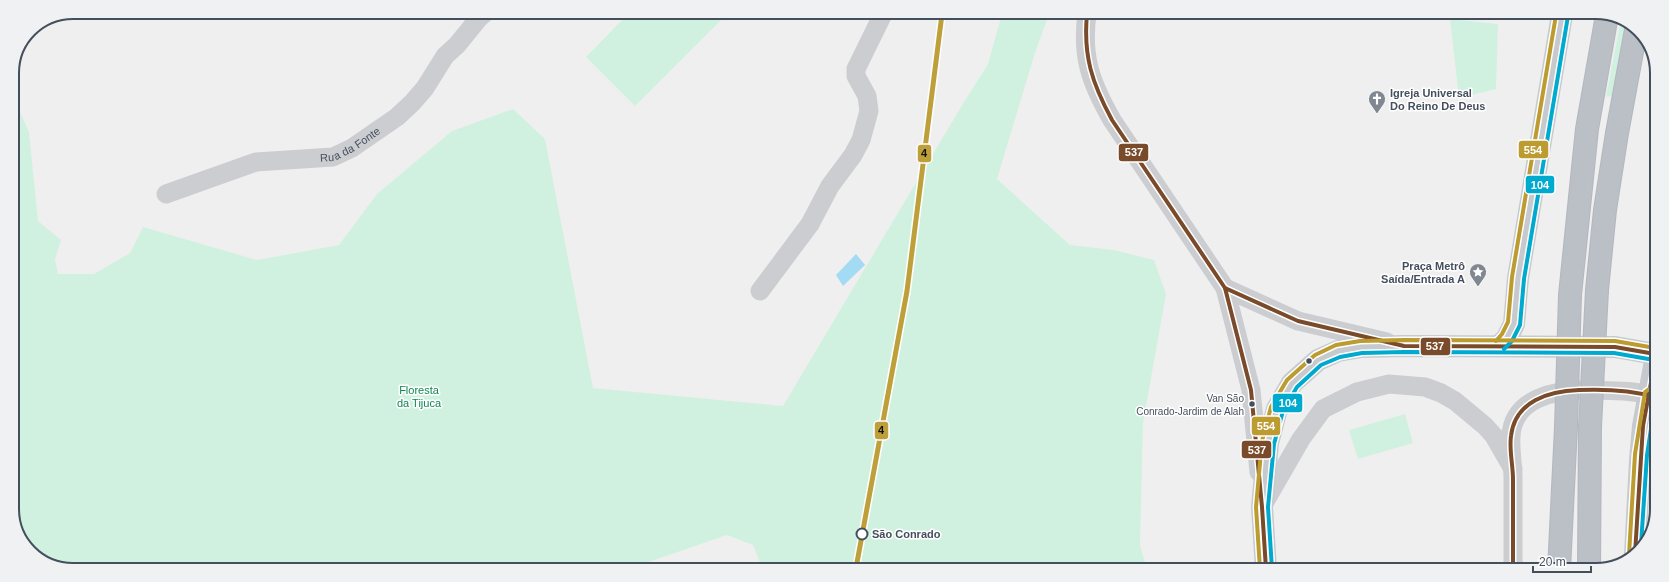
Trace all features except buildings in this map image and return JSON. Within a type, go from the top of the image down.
[{"type":"highway","points":[[1559,563],[1566,427],[1570,295],[1587,129],[1606,20]]},
{"type":"highway","points":[[1589,563],[1590,427],[1597,290],[1605,210],[1617,133],[1635,36]]},
{"type":"main road","points":[[1500,345],[1507,338],[1514,324],[1518,278],[1561,19]]},
{"type":"main road","points":[[1266,563],[1262,507],[1268,443],[1277,409],[1292,383],[1318,360],[1338,351],[1361,347],[1404,346],[1500,345],[1615,347],[1650,353]]},
{"type":"main road","points":[[1636,545],[1643,426],[1650,403]]},
{"type":"street","name":"Rua da Fonte","points":[[166,194],[256,162],[333,157],[352,148],[386,125],[412,103],[425,88],[445,56],[457,45],[477,19]]},
{"type":"street","points":[[760,291],[810,224],[830,186],[853,155],[861,140],[869,111],[867,96],[856,76],[856,69],[881,19]]},
{"type":"street","points":[[1087,19],[1086,52],[1090,77],[1098,96],[1112,120],[1225,288],[1251,390],[1262,507]]},
{"type":"street","points":[[1225,288],[1298,321],[1404,346]]},
{"type":"street","points":[[1262,507],[1301,439],[1323,409],[1357,392],[1389,384],[1425,387],[1441,393],[1455,401],[1485,426],[1494,436],[1513,469]]},
{"type":"street","points":[[1513,563],[1513,469],[1511,436],[1513,423],[1520,412],[1539,397],[1553,392],[1574,390],[1605,391],[1650,396]]},
{"type":"green space","points":[[623,19],[722,19],[635,106],[586,57]]},
{"type":"green space","name":"Floresta da Tijuca","points":[[1001,19],[1047,19],[1035,53],[997,179],[1070,245],[1114,250],[1154,260],[1166,294],[1143,423],[1140,546],[1145,563],[760,563],[753,545],[727,535],[646,563],[66,563],[43,554],[30,542],[26,536],[19,512],[19,110],[29,132],[38,221],[61,240],[55,259],[58,274],[94,274],[130,253],[143,227],[257,260],[339,245],[377,194],[452,131],[513,109],[545,139],[593,388],[783,406],[988,64]]},
{"type":"green space","points":[[1450,19],[1498,24],[1496,89],[1459,98]]},
{"type":"green space","points":[[1620,25],[1626,28],[1612,96],[1606,97]]},
{"type":"green space","points":[[1405,414],[1413,443],[1358,459],[1349,430]]},
{"type":"water","points":[[856,254],[865,265],[843,286],[836,275]]},
{"type":"transit line","name":"4","points":[[857,563],[907,291],[941,19]]},
{"type":"transit line","name":"537","points":[[1087,19],[1086,43],[1090,69],[1105,107],[1112,120],[1225,288],[1251,390],[1266,563]]},
{"type":"transit line","name":"554","points":[[1496,341],[1502,334],[1508,322],[1512,277],[1555,19]]},
{"type":"transit line","name":"104","points":[[1504,349],[1512,341],[1520,325],[1524,279],[1567,19]]},
{"type":"transit line","name":"537","points":[[1225,288],[1298,321],[1404,346],[1615,347],[1650,353]]},
{"type":"transit line","name":"554","points":[[1260,563],[1256,507],[1262,441],[1271,407],[1287,380],[1315,355],[1336,345],[1360,341],[1615,341],[1650,347]]},
{"type":"transit line","name":"104","points":[[1272,563],[1268,507],[1274,444],[1283,411],[1297,387],[1321,365],[1340,357],[1362,353],[1404,352],[1614,353],[1650,359]]},
{"type":"transit line","name":"537","points":[[1636,545],[1643,426],[1650,388]]},
{"type":"transit line","name":"554","points":[[1629,552],[1635,454],[1645,392],[1650,389]]},
{"type":"transit line","name":"537","points":[[1513,563],[1513,479],[1511,436],[1514,424],[1519,414],[1526,406],[1535,400],[1545,396],[1568,391],[1617,390],[1650,396]]},
{"type":"transit line","name":"104","points":[[1641,538],[1647,455],[1650,436]]},
{"type":"place","name":"Igreja Universal Do Reino De Deus","points":[[1377,114]]},
{"type":"place","name":"Praça Metrô Saída/Entrada A","points":[[1478,287]]},
{"type":"place","name":"Van São Conrado-Jardim de Alah","points":[[1252,404]]},
{"type":"place","name":"São Conrado","points":[[862,534]]}]
